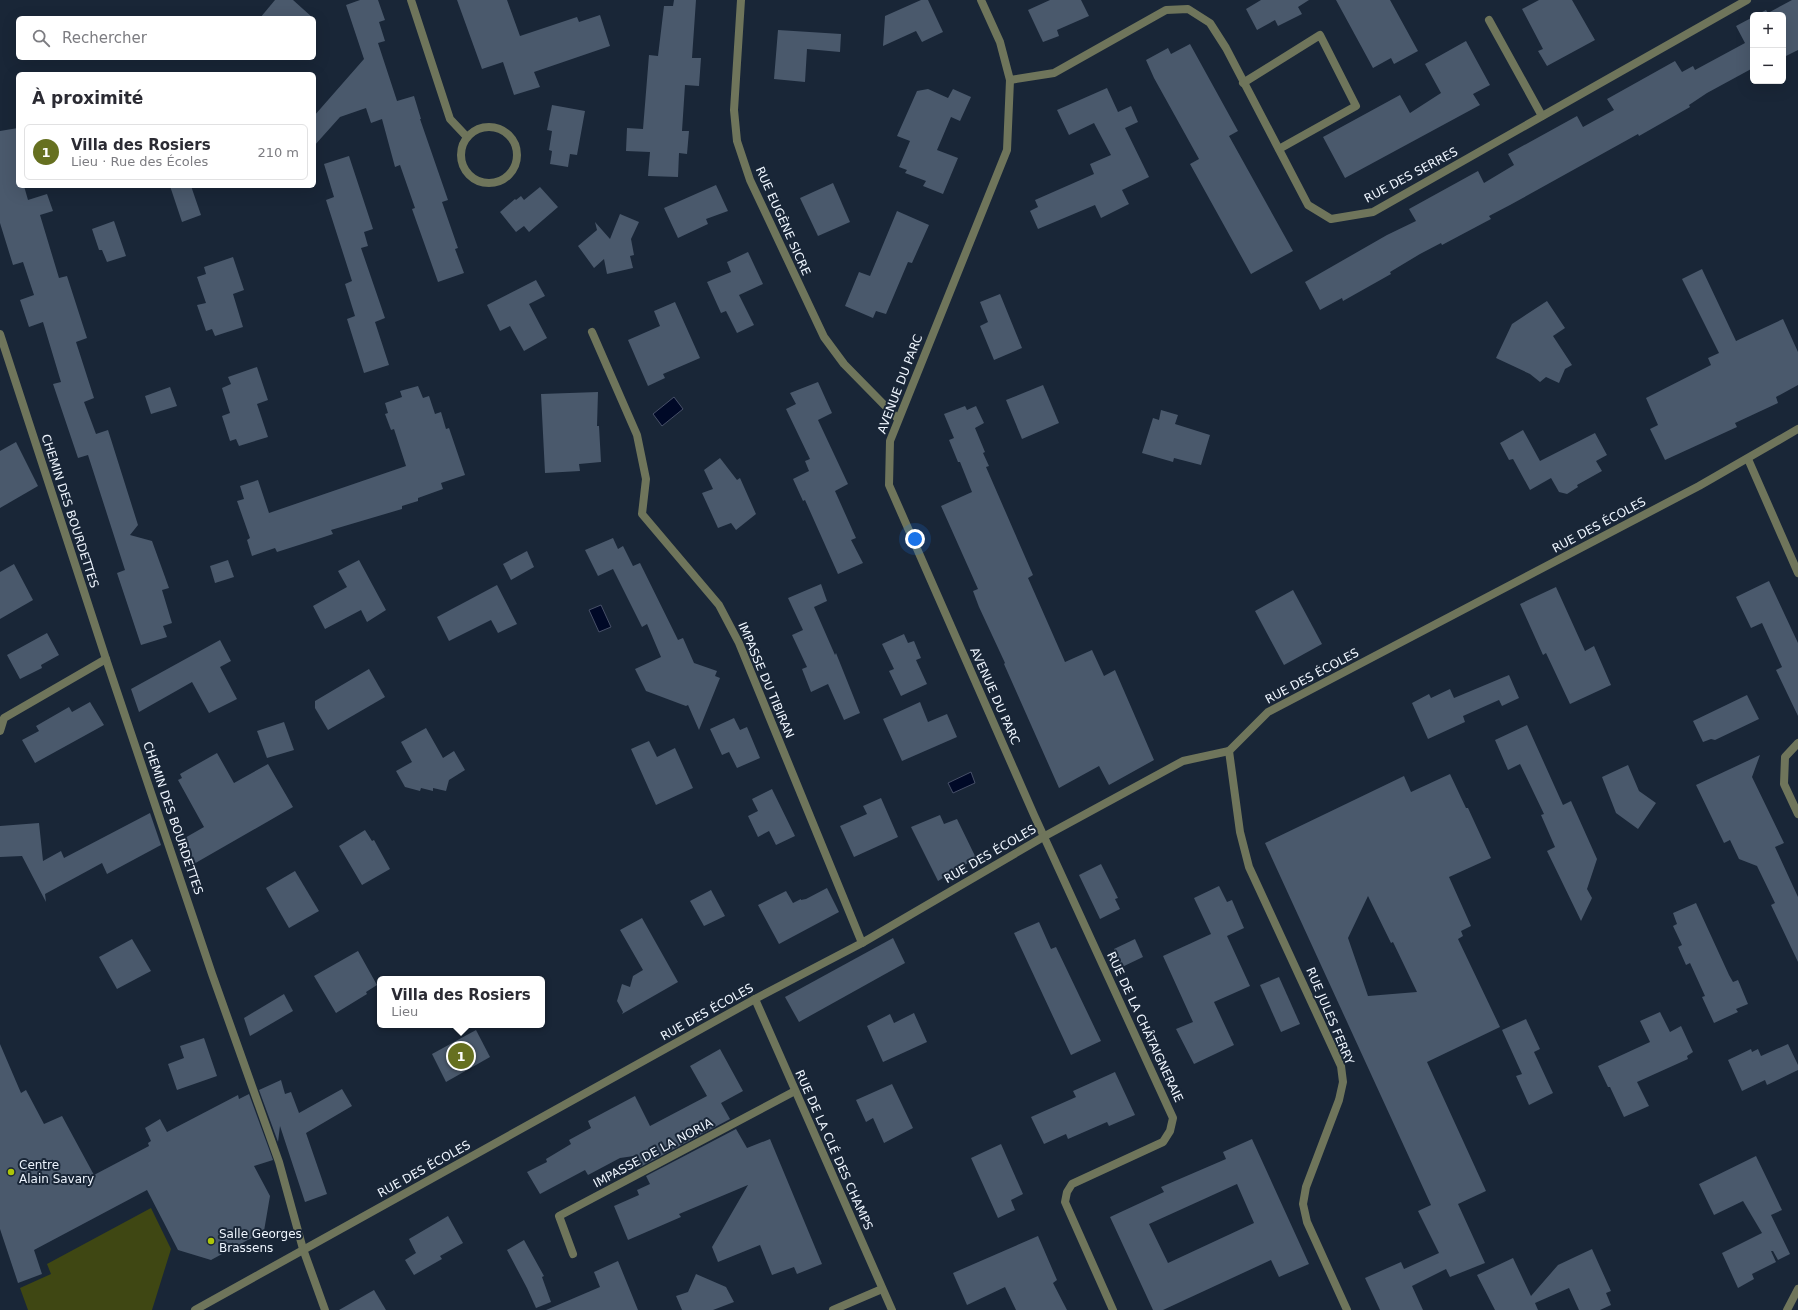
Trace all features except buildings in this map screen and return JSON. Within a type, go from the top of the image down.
[{"type":"street","points":[[411,0],[450,119],[467,137]]},
{"type":"street","name":"RUE EUGÈNE SICRE","points":[[740,0],[734,110],[737,141],[750,180],[824,337],[844,364],[898,419]]},
{"type":"street","name":"AVENUE DU PARC","points":[[981,0],[1000,42],[1010,80],[1007,150],[890,441],[889,485],[1045,836]]},
{"type":"street","name":"RUE DES SERRES","points":[[1010,80],[1054,73],[1166,10],[1188,9],[1210,23],[1226,48],[1308,205],[1331,219],[1373,212],[1747,0]]},
{"type":"street","points":[[1489,20],[1542,116]]},
{"type":"street","points":[[1243,83],[1320,35],[1356,106],[1279,149]]},
{"type":"street","points":[[484,127],[493,127],[502,130],[510,136],[518,153],[512,172],[498,183],[488,184],[471,178],[461,163],[460,154],[462,145],[467,137],[474,131],[484,127]]},
{"type":"street","name":"IMPASSE DU TIBIRAN","points":[[592,332],[637,435],[646,479],[642,514],[719,605],[740,643],[862,943]]},
{"type":"street","name":"CHEMIN DES BOURDETTES","points":[[0,334],[106,659],[215,982],[279,1162],[303,1249],[325,1310]]},
{"type":"street","name":"RUE DES ÉCOLES","points":[[195,1310],[755,999],[862,943],[1045,836],[1183,761],[1229,751],[1268,712],[1748,459],[1798,429]]},
{"type":"street","points":[[1748,459],[1798,573]]},
{"type":"street","points":[[0,732],[4,718],[106,659]]},
{"type":"street","points":[[1798,743],[1785,756],[1784,784],[1798,814]]},
{"type":"street","name":"RUE JULES FERRY","points":[[1229,751],[1240,832],[1249,868],[1341,1066],[1343,1082],[1340,1100],[1306,1187],[1303,1204],[1307,1222],[1347,1310]]},
{"type":"street","name":"RUE DE LA CHÂTAIGNERAIE","points":[[1045,836],[1173,1118],[1170,1131],[1163,1142],[1072,1184],[1067,1192],[1065,1202],[1113,1310]]},
{"type":"street","name":"RUE DE LA CLÉ DES CHAMPS","points":[[755,999],[892,1310]]},
{"type":"street","name":"IMPASSE DE LA NORIA","points":[[573,1254],[558,1216],[795,1091]]},
{"type":"street","points":[[833,1310],[882,1289]]},
{"type":"street","points":[[1787,1310],[1798,1289]]},
{"type":"green space","points":[[151,1208],[171,1249],[152,1310],[28,1310],[20,1288],[51,1274],[47,1264]]},
{"type":"water","points":[[674,397],[683,409],[662,426],[653,414]]},
{"type":"water","points":[[601,605],[611,627],[599,632],[589,610]]},
{"type":"water","points":[[971,772],[975,783],[953,793],[948,783]]},
{"type":"place","name":"Villa des Rosiers","points":[[461,1056]]},
{"type":"place","name":"Centre Alain Savary","points":[[11,1172]]},
{"type":"place","name":"Salle Georges Brassens","points":[[211,1241]]}]
